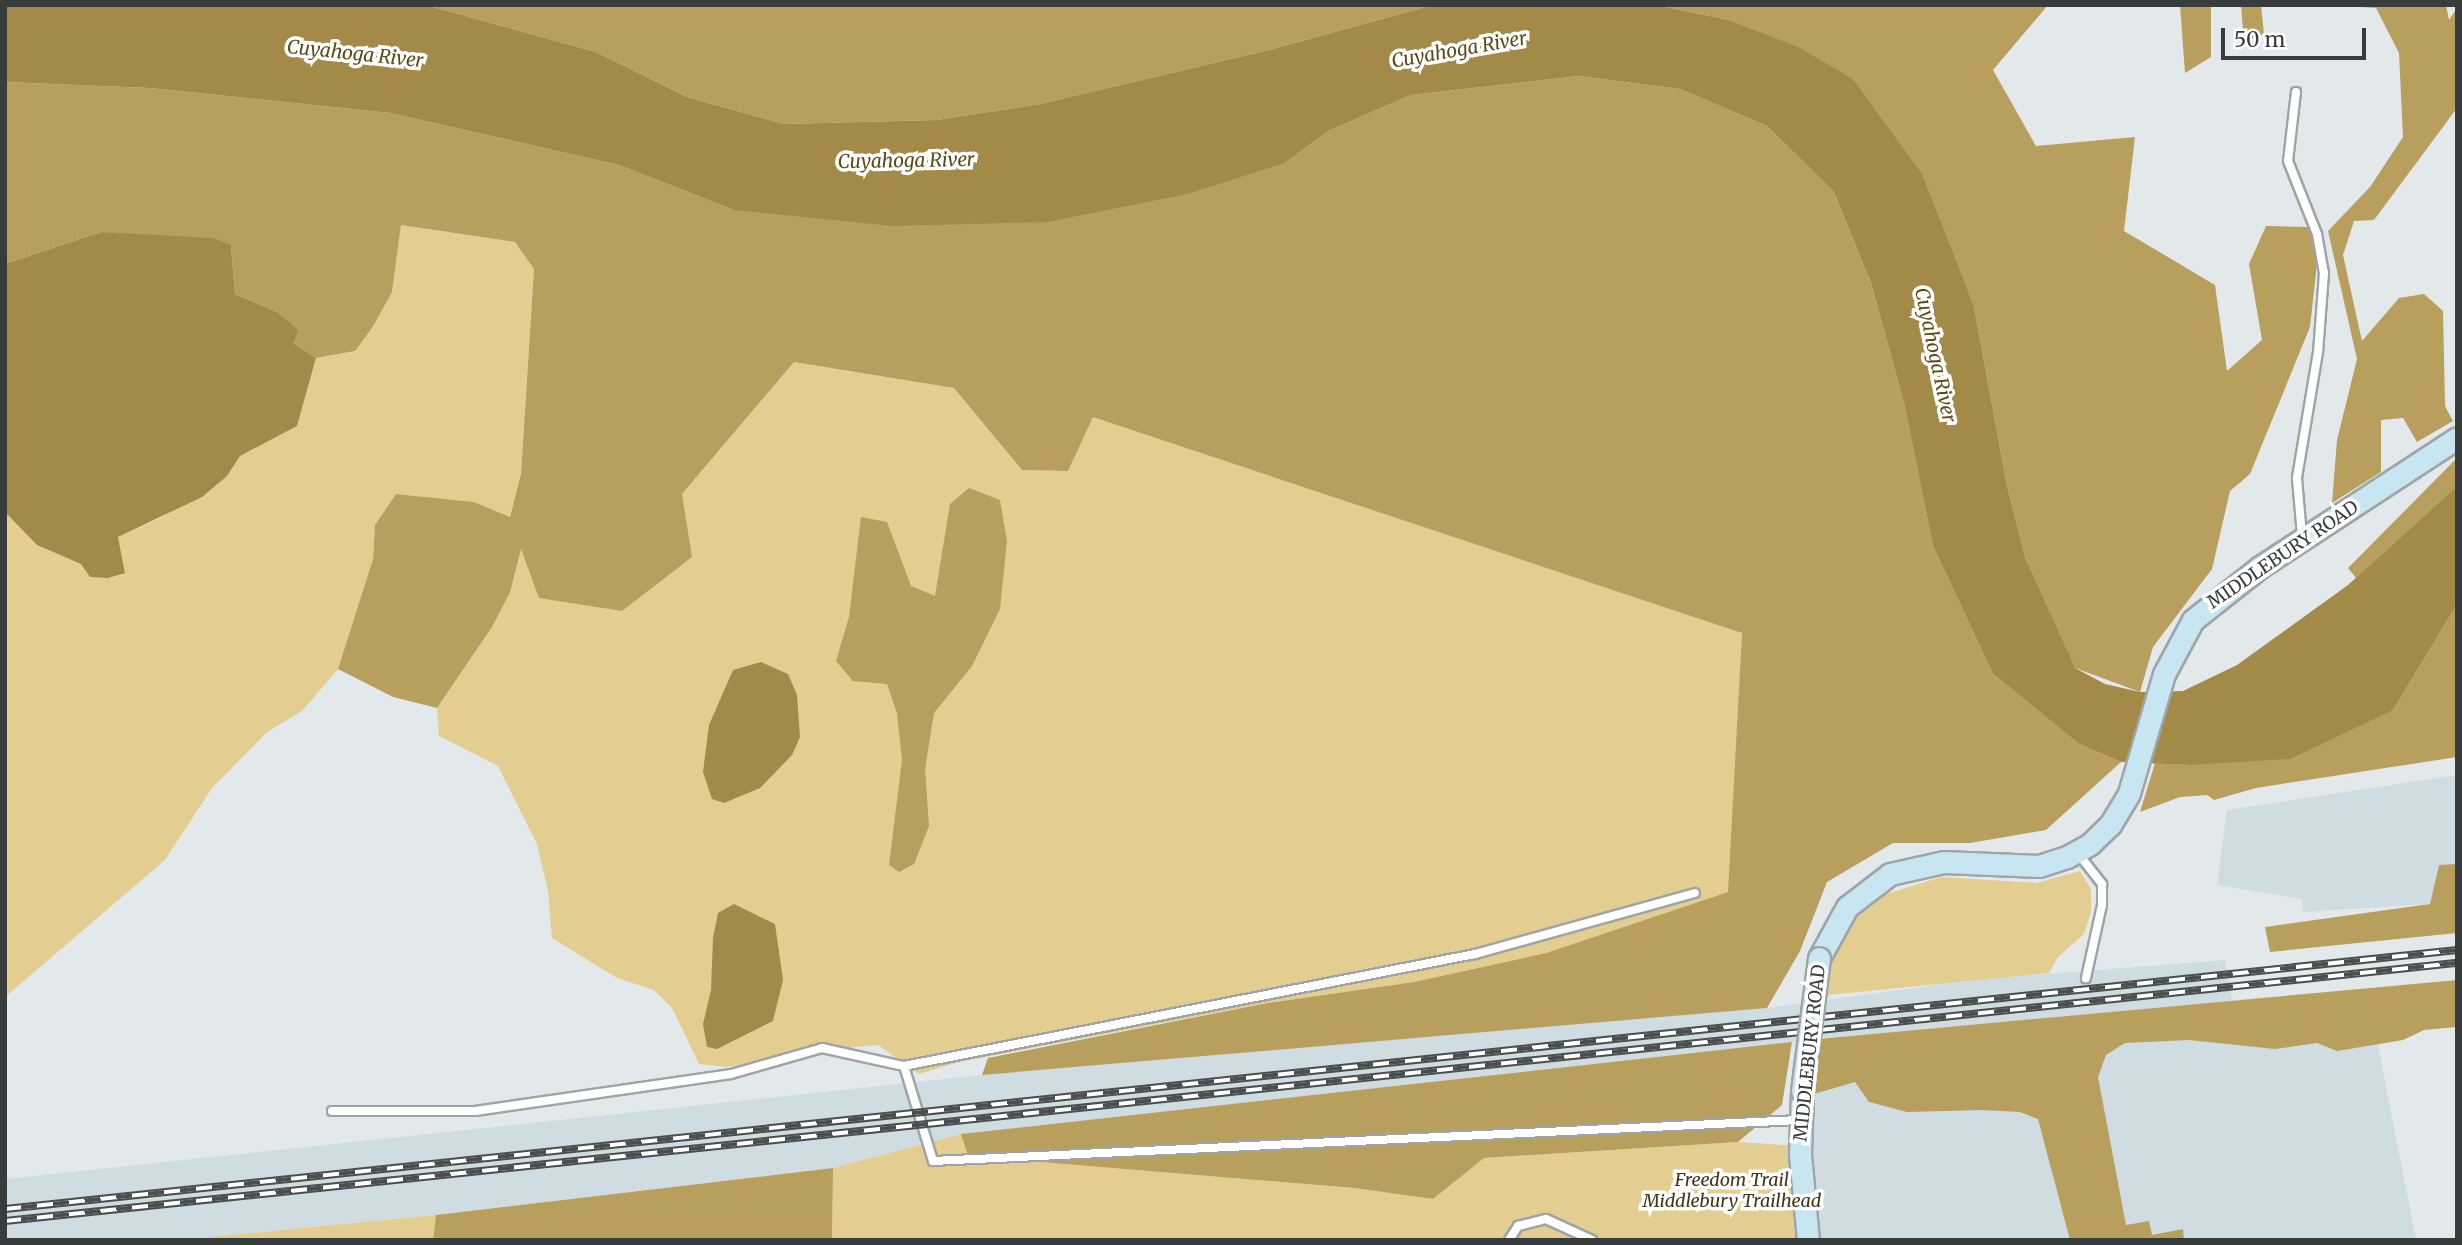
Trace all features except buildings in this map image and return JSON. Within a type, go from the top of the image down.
[{"type":"street","name":"MIDDLEBURY ROAD","points":[[1808,1240],[1800,1120],[1802,1091],[1819,958],[1847,907],[1890,874],[1944,862],[2039,866],[2077,852],[2101,834],[2120,810],[2175,649],[2207,606],[2457,438]]},
{"type":"lane","points":[[2296,92],[2288,161],[2317,234],[2324,274],[2318,352],[2297,478],[2303,539]]},
{"type":"lane","points":[[2077,852],[2102,884],[2102,905],[2086,978]]},
{"type":"lane","points":[[332,1111],[475,1111],[730,1074],[822,1048],[904,1066],[1475,954],[1695,893]]},
{"type":"lane","points":[[904,1066],[933,1161],[1800,1120]]},
{"type":"lane","points":[[1508,1240],[1518,1226],[1546,1219],[1592,1240]]},
{"type":"shaded area","points":[[426,5],[1433,5],[1269,50],[1040,104],[937,120],[784,124],[687,97],[596,52]]},
{"type":"shaded area","points":[[1656,5],[2048,5],[1993,70],[2036,146],[2135,137],[2124,231],[2215,285],[2227,371],[2262,340],[2249,264],[2266,226],[2308,227],[2318,254],[2310,327],[2250,474],[2230,491],[2212,569],[2153,647],[2140,692],[2075,668],[2050,619],[2026,560],[2007,486],[1974,307],[1852,78],[1798,48],[1729,20]]},
{"type":"shaded area","points":[[2180,5],[2211,5],[2211,57],[2185,73]]},
{"type":"shaded area","points":[[2241,5],[2261,5],[2264,34],[2244,42]]},
{"type":"shaded area","points":[[2329,5],[2446,5],[2449,20],[2457,8],[2457,108],[2374,220],[2354,221],[2343,255],[2362,341],[2399,298],[2424,294],[2443,311],[2445,406],[2453,421],[2417,442],[2403,418],[2381,420],[2381,472],[2332,503],[2337,440],[2357,359],[2328,231],[2370,187],[2403,137],[2399,53],[2376,8]]},
{"type":"shaded area","points":[[1579,76],[1680,89],[1767,126],[1834,192],[1871,283],[1904,403],[1933,546],[1993,674],[2079,744],[2121,762],[2046,830],[1970,843],[1893,843],[1827,882],[1800,951],[1767,1008],[982,1075],[988,1058],[1268,1003],[1414,982],[1546,953],[1728,892],[1742,633],[1093,417],[1068,471],[1022,470],[954,388],[794,362],[682,494],[692,557],[622,611],[539,598],[521,549],[510,592],[492,627],[437,708],[393,697],[338,669],[373,559],[375,525],[396,494],[474,502],[510,517],[521,474],[534,269],[515,242],[401,225],[392,292],[372,328],[355,351],[316,358],[293,343],[277,312],[235,294],[231,245],[101,232],[5,264],[5,82],[150,88],[390,113],[619,165],[734,210],[1285,163],[1328,131],[1411,95]]},
{"type":"shaded area","points":[[2457,458],[2457,486],[2356,578],[2348,568]]},
{"type":"shaded area","points":[[969,488],[1000,500],[1007,541],[1000,609],[972,666],[934,713],[925,769],[929,826],[914,864],[899,872],[889,865],[902,760],[897,713],[887,684],[853,681],[836,661],[849,617],[861,517],[887,522],[911,586],[935,596],[950,504]]},
{"type":"shaded area","points":[[2457,604],[2457,757],[2256,788],[2214,800],[2207,795],[2180,797],[2140,812],[2155,763],[2189,765],[2393,710]]},
{"type":"shaded area","points":[[2457,775],[2457,864],[2439,866],[2430,904],[2303,912],[2302,899],[2217,885],[2227,810]]},
{"type":"shaded area","points":[[2457,864],[2457,933],[2270,952],[2265,927],[2430,904],[2439,865]]},
{"type":"shaded area","points":[[2225,960],[2232,1000],[2367,989],[2416,1240],[1808,1240],[1808,1088],[1814,1093],[1818,1039],[961,1134],[833,1168],[436,1215],[178,1240],[5,1240],[5,1179],[982,1075],[1767,1008],[1980,979]]},
{"type":"shaded area","points":[[2457,980],[2457,1027],[2424,1030],[2403,1040],[2337,1051],[2317,1043],[2275,1049],[2189,1040],[2125,1043],[2106,1055],[2098,1077],[2126,1225],[2149,1221],[2152,1235],[2183,1229],[2184,1240],[2070,1240],[2038,1119],[2020,1112],[1907,1112],[1869,1102],[1855,1082],[1814,1094],[1819,1039]]},
{"type":"shaded area","points":[[1792,1042],[1782,1105],[1738,1142],[1484,1158],[1433,1199],[1354,1188],[968,1156],[961,1134]]},
{"type":"shaded area","points":[[833,1168],[832,1240],[433,1240],[436,1215]]},
{"type":"green space","points":[[401,225],[515,242],[534,269],[521,474],[510,517],[474,502],[396,494],[375,525],[373,559],[338,669],[302,711],[267,732],[212,788],[165,860],[5,997],[5,512],[37,545],[81,564],[125,572],[118,537],[162,517],[226,476],[240,456],[297,426],[316,358],[355,351],[392,292]]},
{"type":"green space","points":[[794,362],[954,388],[1022,470],[1068,471],[1093,416],[1742,633],[1729,892],[1546,953],[1414,982],[1268,1003],[959,1062],[919,1074],[878,1045],[814,1051],[727,1067],[699,1064],[672,1008],[654,990],[617,978],[552,938],[548,891],[537,844],[498,766],[439,736],[437,708],[492,627],[521,548],[682,494]]},
{"type":"green space","points":[[2080,871],[2091,889],[2091,912],[2084,934],[2058,957],[2049,973],[1828,995],[1832,955],[1851,921],[1883,895],[1941,877],[2036,883]]},
{"type":"green space","name":"Freedom Trail Middlebury Trailhead","points":[[961,1134],[968,1156],[1354,1188],[1433,1199],[1483,1158],[1738,1142],[1799,1146],[1799,1240],[832,1240],[833,1168]]},
{"type":"green space","points":[[436,1215],[433,1240],[178,1240]]},
{"type":"water","name":"Cuyahoga River","points":[[5,5],[426,5],[596,52],[687,97],[784,124],[937,120],[1040,104],[1269,50],[1433,5],[1656,5],[1729,20],[1798,47],[1852,78],[1922,174],[1974,307],[2007,486],[2026,560],[2075,668],[2105,684],[2140,692],[2183,691],[2237,665],[2348,585],[2457,486],[2457,604],[2393,710],[2290,759],[2189,765],[2121,762],[2079,744],[1993,674],[1933,546],[1904,403],[1871,283],[1834,192],[1767,126],[1680,89],[1579,76],[1411,95],[1328,131],[1285,163],[1187,194],[1047,222],[893,226],[734,210],[619,165],[390,113],[150,88],[5,82]]},
{"type":"water","points":[[101,232],[213,238],[231,245],[235,294],[277,312],[298,330],[293,343],[316,358],[297,426],[240,456],[227,476],[202,497],[118,537],[125,573],[108,578],[90,577],[81,564],[37,545],[5,512],[5,264]]},
{"type":"water","points":[[761,662],[788,674],[797,695],[800,737],[792,755],[760,788],[724,803],[712,799],[703,772],[709,725],[733,670]]},
{"type":"water","points":[[734,904],[775,924],[783,980],[773,1021],[717,1049],[707,1047],[703,1024],[711,990],[713,938],[718,913]]},
{"type":"railway","points":[[5,1209],[2457,950]]},
{"type":"railway","points":[[5,1221],[2457,963]]}]
